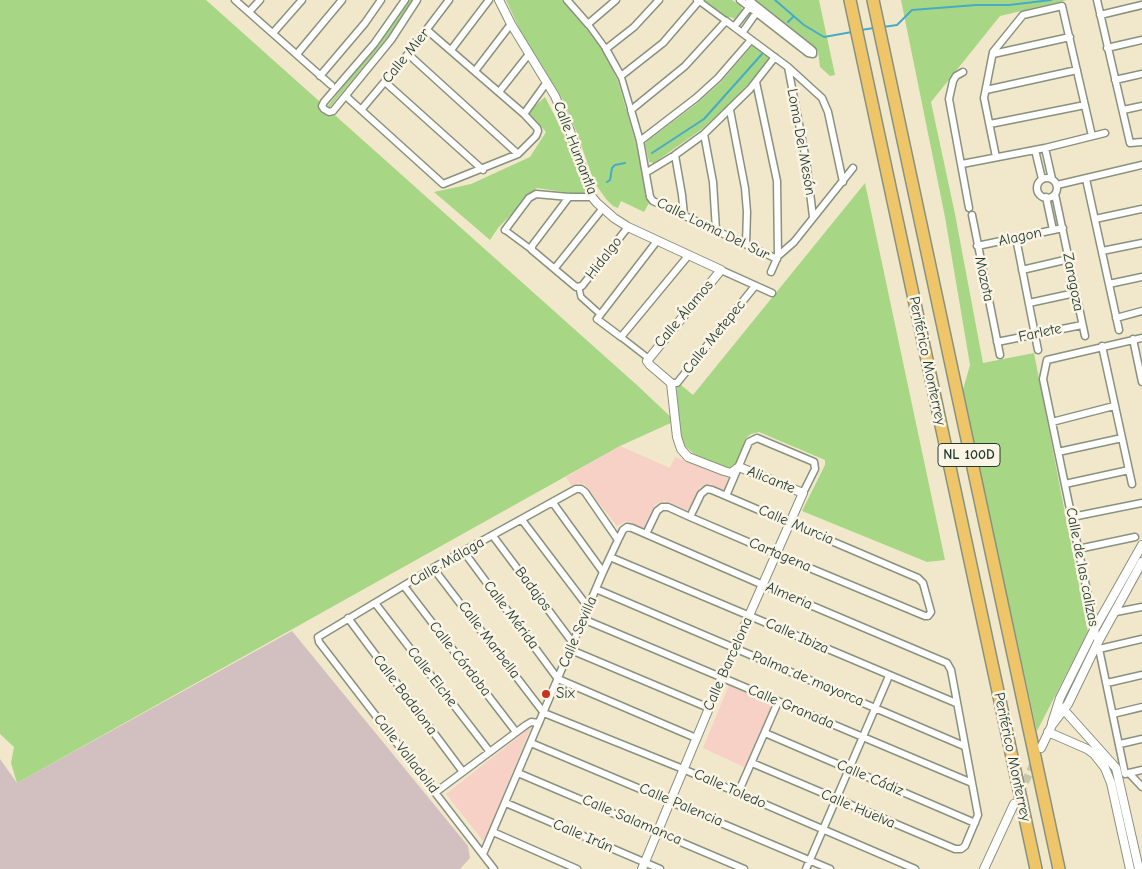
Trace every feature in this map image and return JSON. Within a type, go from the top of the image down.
[{"type":"highway","name":"Periférico Monterrey","points":[[850,0],[1036,869]]},
{"type":"highway","name":"Periférico Monterrey","points":[[873,3],[1058,869]]},
{"type":"street","points":[[235,0],[331,85]]},
{"type":"street","points":[[249,12],[260,0]]},
{"type":"street","points":[[273,33],[302,0]]},
{"type":"street","points":[[297,54],[342,0]]},
{"type":"street","points":[[320,76],[356,35],[381,0]]},
{"type":"street","points":[[405,0],[374,44],[324,102],[322,106],[329,112],[332,111],[391,40],[417,0]]},
{"type":"street","name":"Calle Mier","points":[[361,110],[408,54],[449,0]]},
{"type":"street","points":[[451,50],[489,0]]},
{"type":"street","name":"Calle Humantla","points":[[500,0],[528,54],[547,82],[570,131],[592,197],[628,227],[772,294]]},
{"type":"street","points":[[567,0],[606,49],[621,76],[631,110],[685,66],[726,21]]},
{"type":"street","points":[[588,24],[616,0]]},
{"type":"street","points":[[606,49],[634,27],[659,0]]},
{"type":"street","points":[[621,76],[663,44],[699,0],[788,67],[818,93],[825,103],[843,182]]},
{"type":"street","points":[[740,0],[750,3],[758,10],[808,53],[813,54],[811,49],[758,10]]},
{"type":"street","points":[[1097,0],[1130,143],[1142,142]]},
{"type":"street","points":[[734,27],[750,3]]},
{"type":"street","points":[[1100,15],[1142,5]]},
{"type":"street","points":[[996,158],[984,98],[993,54],[1023,15],[1031,13],[1062,6],[1092,136]]},
{"type":"street","points":[[742,33],[758,10]]},
{"type":"street","points":[[475,71],[511,24]]},
{"type":"street","points":[[346,94],[349,99],[443,184],[483,170],[518,154],[538,134],[537,128],[524,114],[427,30]]},
{"type":"street","points":[[993,54],[1070,38]]},
{"type":"street","points":[[640,141],[696,98],[718,78],[751,40]]},
{"type":"street","points":[[1107,48],[1142,40]]},
{"type":"street","points":[[408,54],[518,154]]},
{"type":"street","points":[[499,92],[528,54]]},
{"type":"street","points":[[646,172],[675,155],[704,134],[756,82],[775,57]]},
{"type":"street","name":"Loma Del Mesón","points":[[788,67],[806,160],[814,217]]},
{"type":"street","points":[[986,90],[1077,70]]},
{"type":"street","points":[[962,72],[956,76],[953,82],[949,99],[969,208]]},
{"type":"street","points":[[1115,80],[1142,74]]},
{"type":"street","points":[[385,82],[483,170]]},
{"type":"street","points":[[524,114],[547,82]]},
{"type":"street","points":[[756,82],[777,181],[777,258],[771,272]]},
{"type":"street","points":[[990,124],[1085,105]]},
{"type":"street","points":[[1123,110],[1142,106]]},
{"type":"street","name":"Calle Loma Del Sur","points":[[631,110],[640,141],[652,201],[777,258]]},
{"type":"street","points":[[730,110],[745,188],[747,212],[746,244]]},
{"type":"street","points":[[962,164],[1046,148],[1105,133]]},
{"type":"street","points":[[704,134],[715,197],[716,230]]},
{"type":"street","points":[[1035,150],[1042,179],[1038,188],[1040,194],[1046,197],[1055,194],[1057,185],[1052,179],[1046,148]]},
{"type":"street","points":[[675,155],[684,216]]},
{"type":"street","points":[[1057,185],[1142,165]]},
{"type":"street","points":[[777,258],[794,242],[853,168]]},
{"type":"street","points":[[1042,179],[1052,179]]},
{"type":"street","points":[[1086,179],[1119,330]]},
{"type":"street","points":[[592,197],[569,197],[540,193],[532,195],[505,230],[579,288],[581,297],[600,314]]},
{"type":"street","name":"Zaragoza","points":[[1055,194],[1085,336]]},
{"type":"street","points":[[532,250],[532,246],[569,197]]},
{"type":"street","points":[[1046,197],[1053,230]]},
{"type":"street","points":[[555,268],[603,208]]},
{"type":"street","points":[[1095,219],[1142,209]]},
{"type":"street","name":"Mozota","points":[[972,215],[1000,355]]},
{"type":"street","name":"Hidalgo","points":[[579,288],[628,227]]},
{"type":"street","name":"Alagon","points":[[978,246],[1063,228]]},
{"type":"street","points":[[1016,238],[1038,350]]},
{"type":"street","points":[[657,242],[597,318],[648,358],[650,366],[670,383],[677,438],[684,454],[693,460],[731,473],[738,467]]},
{"type":"street","points":[[1102,251],[1142,243]]},
{"type":"street","points":[[621,337],[688,256]]},
{"type":"street","points":[[1022,270],[1069,260]]},
{"type":"street","name":"Calle Álamos","points":[[648,358],[721,270]]},
{"type":"street","points":[[1109,284],[1142,277]]},
{"type":"street","name":"Calle Metepec","points":[[670,383],[677,383],[755,286]]},
{"type":"street","points":[[1029,302],[1075,293]]},
{"type":"street","points":[[1116,318],[1142,311]]},
{"type":"street","name":"Farlete","points":[[997,342],[1082,325]]},
{"type":"street","points":[[1132,484],[1102,346],[1142,338]]},
{"type":"street","points":[[1133,339],[1142,382]]},
{"type":"street","name":"Calle de las calizas","points":[[1102,346],[1047,360],[1042,379],[1094,630],[1127,774]]},
{"type":"street","points":[[1052,422],[1114,406]]},
{"type":"street","name":"Calle Barcelona","points":[[643,866],[722,677],[815,464],[812,461],[757,438],[750,442],[738,467]]},
{"type":"street","points":[[1058,452],[1122,438]]},
{"type":"street","points":[[726,496],[738,467]]},
{"type":"street","name":"Alicante","points":[[738,467],[803,493]]},
{"type":"street","points":[[1065,484],[1129,470]]},
{"type":"street","name":"Calle Málaga","points":[[318,638],[320,634],[434,568],[578,489],[586,492],[618,540]]},
{"type":"street","name":"Calle Murcia","points":[[690,517],[704,491],[710,490],[790,522],[916,576],[923,583],[931,608],[928,616]]},
{"type":"street","points":[[552,503],[603,572]]},
{"type":"street","points":[[1072,517],[1142,503]]},
{"type":"street","name":"Cartagena","points":[[646,534],[657,511],[662,507],[668,507],[776,554],[928,616]]},
{"type":"street","points":[[522,520],[588,607]]},
{"type":"street","name":"Calle Sevilla","points":[[483,854],[603,572],[625,528],[632,528]]},
{"type":"street","name":"Almeria","points":[[632,528],[947,663],[951,670],[956,703]]},
{"type":"street","name":"Badajos","points":[[493,536],[572,646]]},
{"type":"street","points":[[1078,549],[1135,537]]},
{"type":"street","points":[[1041,748],[1050,729],[1056,706],[1094,630],[1142,545]]},
{"type":"street","name":"Calle Mérida","points":[[464,552],[558,679]]},
{"type":"street","name":"Calle Ibiza","points":[[610,557],[956,703]]},
{"type":"street","points":[[1050,729],[1064,710],[1142,562]]},
{"type":"street","name":"Calle Marbella","points":[[434,568],[544,712]]},
{"type":"street","name":"Calle Córdoba","points":[[404,586],[516,732]]},
{"type":"street","name":"Palma de mayorca","points":[[596,589],[964,746]]},
{"type":"street","name":"Calle Elche","points":[[375,603],[490,752]]},
{"type":"street","points":[[1116,612],[1142,607]]},
{"type":"street","name":"Calle Badalona","points":[[348,618],[462,772]]},
{"type":"street","name":"Calle Granada","points":[[583,619],[972,784]]},
{"type":"street","name":"Calle Valladolid","points":[[318,638],[494,869]]},
{"type":"street","points":[[1098,646],[1142,639]]},
{"type":"street","points":[[572,646],[709,708]]},
{"type":"street","points":[[1107,683],[1142,675]]},
{"type":"street","points":[[806,869],[889,676]]},
{"type":"street","points":[[558,679],[696,738]]},
{"type":"street","points":[[738,793],[778,702]]},
{"type":"street","points":[[956,703],[978,811],[975,823]]},
{"type":"street","points":[[1056,706],[1064,710],[1114,764],[1118,773],[1139,869]]},
{"type":"street","points":[[1113,714],[1142,707]]},
{"type":"street","name":"Calle Toledo","points":[[544,712],[683,769],[915,869]]},
{"type":"street","points":[[436,792],[531,722],[540,723]]},
{"type":"street","points":[[1050,729],[1085,747],[1102,764],[1111,783],[1130,869]]},
{"type":"street","name":"Calle Cádiz","points":[[765,733],[975,823]]},
{"type":"street","points":[[1085,747],[1091,739]]},
{"type":"street","points":[[1120,744],[1142,739]]},
{"type":"street","name":"Calle Palencia","points":[[531,743],[830,869]]},
{"type":"street","name":"Calle Huelva","points":[[752,762],[836,800],[955,849],[961,849],[965,846],[975,823]]},
{"type":"street","points":[[1127,774],[1142,770]]},
{"type":"street","name":"Calle Salamanca","points":[[518,773],[744,869]]},
{"type":"street","points":[[1127,774],[1142,788]]},
{"type":"street","name":"Calle Irún","points":[[506,803],[643,866],[660,869]]},
{"type":"street","points":[[984,869],[1014,804]]},
{"type":"street","points":[[493,832],[577,869]]},
{"type":"shaded area","points":[[620,446],[670,468],[675,457],[729,478],[724,490],[710,484],[700,487],[690,509],[687,510],[665,501],[655,505],[645,529],[626,521],[617,526],[584,484],[578,483],[572,486],[566,477]]},
{"type":"shaded area","points":[[292,631],[468,846],[470,858],[460,869],[0,869],[0,759],[17,783]]},
{"type":"shaded area","points":[[729,685],[773,705],[746,768],[703,748]]},
{"type":"shaded area","points":[[531,727],[484,842],[446,794]]},
{"type":"green space","points":[[0,0],[206,0],[675,421],[620,446],[17,783],[11,763],[14,747],[0,734]]},
{"type":"green space","points":[[408,0],[413,0],[398,25],[329,108],[327,107],[391,26]]},
{"type":"green space","points":[[506,0],[563,0],[585,24],[602,48],[618,81],[636,144],[649,203],[644,212],[621,201],[618,208],[613,206],[594,182],[577,133],[562,98],[520,30]]},
{"type":"green space","points":[[704,0],[732,0],[741,6],[742,10],[735,19],[730,17],[725,19],[705,3]]},
{"type":"green space","points":[[754,0],[819,0],[835,75],[830,76],[820,67],[818,51]]},
{"type":"green space","points":[[901,0],[1067,0],[1000,16],[931,102],[955,214],[983,363],[1034,353],[1088,632],[1037,731],[962,393],[970,365],[945,217]]},
{"type":"green space","points":[[752,46],[755,46],[769,58],[756,76],[702,129],[654,163],[649,162],[646,142],[695,105],[721,82]]},
{"type":"green space","points":[[545,97],[562,130],[589,196],[537,188],[498,228],[490,240],[434,192],[471,184],[530,157],[546,132],[528,112]]},
{"type":"green space","points":[[865,183],[945,560],[927,562],[802,511],[825,465],[825,460],[759,432],[751,434],[746,438],[734,467],[728,468],[694,454],[685,446],[678,421],[677,388],[681,385],[693,395]]},
{"type":"waterway","points":[[775,0],[804,25],[824,37],[852,32]]},
{"type":"waterway","points":[[883,27],[897,25],[912,10],[976,5],[1009,5],[1051,0]]},
{"type":"waterway","points":[[788,22],[793,17]]},
{"type":"waterway","points":[[861,30],[874,28]]},
{"type":"waterway","points":[[652,153],[704,119],[762,54]]},
{"type":"waterway","points":[[607,182],[610,180],[612,168],[615,165],[625,163]]},
{"type":"tunnel","points":[[1020,793],[1035,761]]},
{"type":"place","name":"Six","points":[[546,694]]}]
